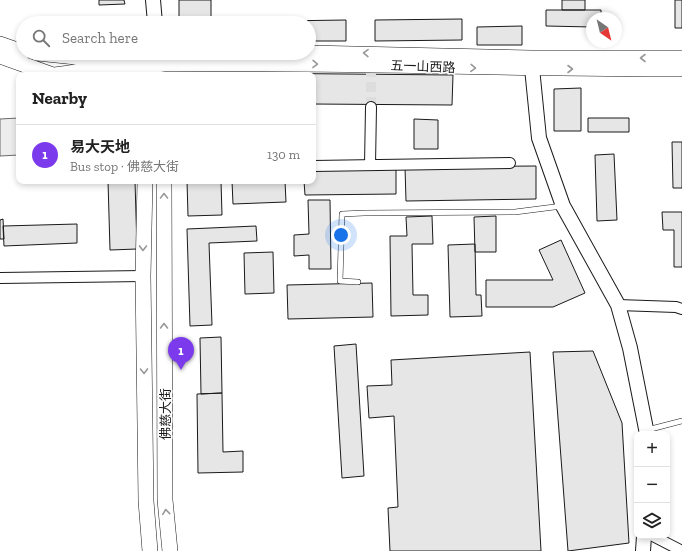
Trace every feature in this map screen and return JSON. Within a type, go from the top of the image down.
[{"type":"main road","points":[[0,44],[16,50]]},
{"type":"main road","name":"五一山西路","points":[[316,53],[531,64],[682,69]]},
{"type":"main road","points":[[0,56],[45,72]]},
{"type":"main road","name":"五一山西路","points":[[161,61],[371,68],[682,58]]},
{"type":"main road","points":[[140,60],[161,61]]},
{"type":"main road","points":[[74,72],[146,71],[161,61]]},
{"type":"main road","name":"佛慈大街","points":[[145,184],[143,276],[146,501],[150,551]]},
{"type":"main road","name":"佛慈大街","points":[[164,184],[165,495],[170,551]]},
{"type":"street","points":[[153,0],[154,16]]},
{"type":"street","points":[[531,64],[539,138],[563,206],[618,305],[630,348],[647,431]]},
{"type":"street","points":[[370,165],[371,107]]},
{"type":"street","points":[[316,166],[510,163]]},
{"type":"street","points":[[0,278],[143,276]]},
{"type":"street","points":[[618,305],[676,307],[682,309]]},
{"type":"street","points":[[643,551],[644,539]]},
{"type":"street","points":[[659,539],[682,551]]},
{"type":"lane","points":[[358,282],[340,281],[342,214],[515,212],[563,206]]},
{"type":"lane","points":[[650,431],[682,422]]},
{"type":"shaded area","points":[[16,118],[16,155],[0,156],[0,119]]},
{"type":"building","points":[[99,0],[124,0],[125,4],[99,5]]},
{"type":"building","points":[[179,0],[211,0],[211,16],[179,16]]},
{"type":"building","points":[[562,0],[585,0],[585,10],[562,10]]},
{"type":"building","points":[[675,0],[682,0],[682,28],[675,28]]},
{"type":"building","points":[[546,10],[601,10],[601,12],[586,12],[586,27],[546,26]]},
{"type":"building","points":[[462,19],[462,40],[375,41],[375,20]]},
{"type":"building","points":[[316,20],[346,20],[346,41],[316,41]]},
{"type":"building","points":[[522,26],[522,45],[477,45],[477,27]]},
{"type":"building","points":[[316,74],[453,75],[452,105],[316,104]]},
{"type":"building","points":[[581,88],[581,131],[554,131],[554,89]]},
{"type":"building","points":[[588,118],[629,118],[629,132],[588,132]]},
{"type":"building","points":[[414,119],[438,120],[438,149],[414,149]]},
{"type":"building","points":[[672,142],[682,142],[682,188],[673,188]]},
{"type":"building","points":[[614,154],[617,220],[597,221],[595,155]]},
{"type":"building","points":[[536,166],[536,199],[406,201],[405,167]]},
{"type":"building","points":[[396,168],[396,194],[305,195],[304,184],[316,184],[316,169]]},
{"type":"building","points":[[108,184],[135,184],[137,249],[110,250]]},
{"type":"building","points":[[187,184],[221,184],[222,215],[188,216]]},
{"type":"building","points":[[232,184],[285,184],[286,202],[233,204]]},
{"type":"building","points":[[308,200],[330,200],[331,269],[309,269],[309,255],[294,256],[294,235],[309,234]]},
{"type":"building","points":[[662,212],[682,212],[682,267],[674,267],[674,230],[663,230]]},
{"type":"building","points":[[432,216],[433,244],[412,244],[413,295],[428,295],[428,315],[391,316],[390,236],[407,236],[406,217]]},
{"type":"building","points":[[496,216],[496,252],[475,252],[474,217]]},
{"type":"building","points":[[3,219],[4,239],[0,239],[0,220]]},
{"type":"building","points":[[77,224],[77,243],[4,246],[3,226]]},
{"type":"building","points":[[256,226],[257,241],[209,243],[212,325],[190,326],[187,229]]},
{"type":"building","points":[[561,240],[585,293],[553,307],[486,307],[486,280],[553,280],[539,250]]},
{"type":"building","points":[[475,244],[476,295],[481,295],[482,316],[450,317],[448,245]]},
{"type":"building","points":[[273,252],[274,293],[245,294],[244,253]]},
{"type":"building","points":[[372,283],[373,317],[288,319],[287,285]]},
{"type":"building","points":[[221,337],[222,393],[201,394],[200,338]]},
{"type":"building","points":[[356,344],[364,476],[342,478],[334,346]]},
{"type":"building","points":[[593,351],[622,423],[629,543],[568,551],[553,352]]},
{"type":"building","points":[[530,352],[541,551],[390,551],[388,508],[398,507],[394,416],[369,418],[367,386],[392,385],[391,360]]},
{"type":"building","points":[[222,393],[223,452],[243,451],[243,472],[198,473],[197,394]]},
{"type":"tunnel","points":[[371,72],[371,107]]},
{"type":"place","name":"易大天地","points":[[181,370]]}]
